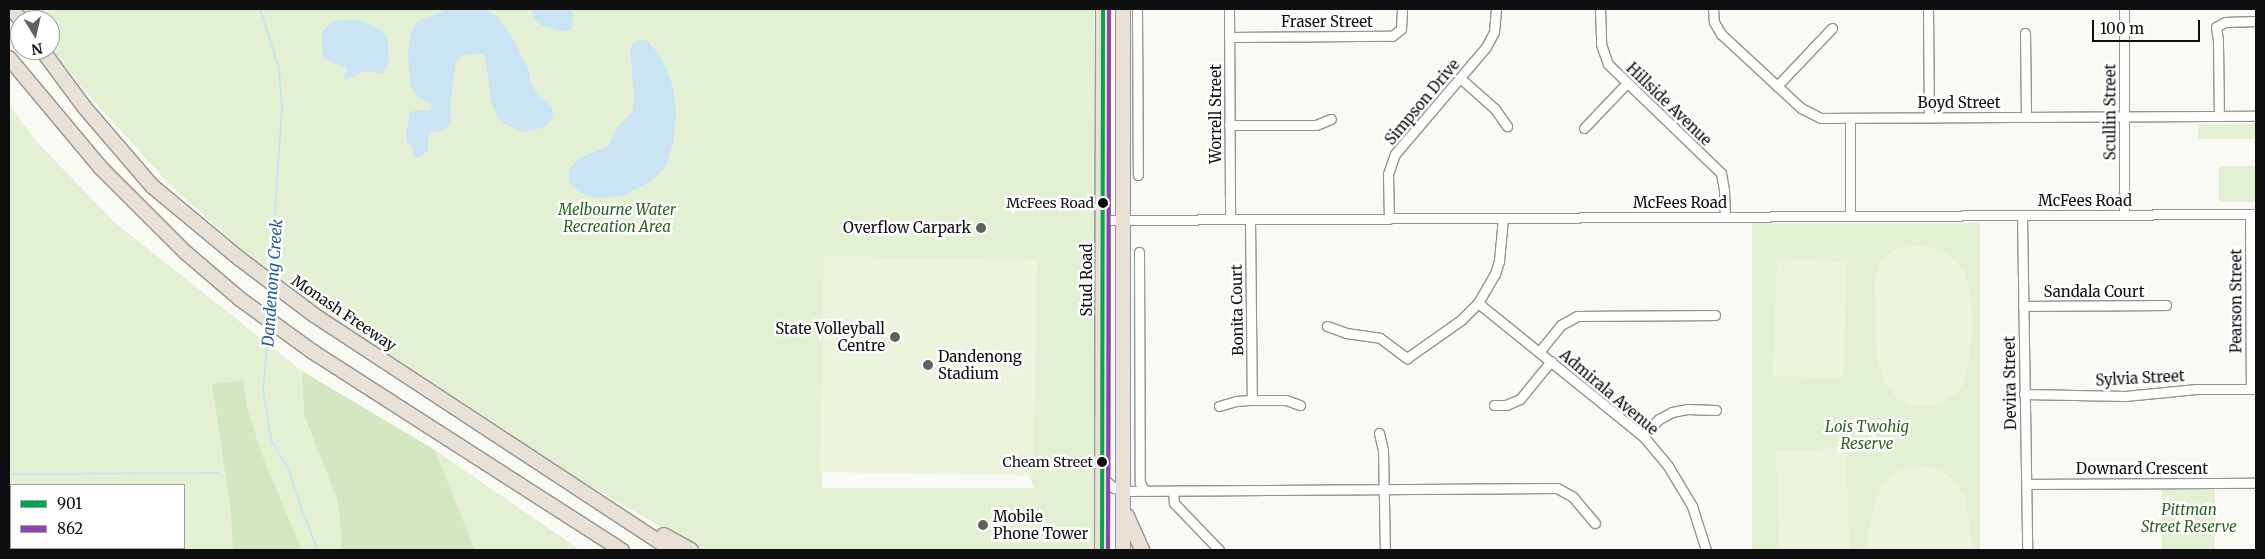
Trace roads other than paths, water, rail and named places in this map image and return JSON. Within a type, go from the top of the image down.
[{"type":"highway","name":"Stud Road","points":[[1102,550],[1103,9]]},
{"type":"highway","points":[[1122,9],[1124,220],[1123,550]]},
{"type":"highway","points":[[9,58],[101,168],[185,252],[240,299],[313,352],[622,550]]},
{"type":"highway","name":"Monash Freeway","points":[[49,60],[85,108],[152,186],[240,259],[314,315],[672,550]]},
{"type":"highway","points":[[571,484],[691,550]]},
{"type":"highway","points":[[1123,491],[1130,527],[1142,550]]},
{"type":"street","points":[[1137,9],[1138,175]]},
{"type":"street","name":"Worrell Street","points":[[1229,9],[1230,219]]},
{"type":"street","name":"Fraser Street","points":[[1229,37],[1392,36],[1401,29],[1402,9]]},
{"type":"street","name":"Simpson Drive","points":[[1388,219],[1388,174],[1395,154],[1460,78],[1490,39],[1494,32],[1496,9]]},
{"type":"street","name":"Hillside Avenue","points":[[1600,9],[1601,44],[1603,55],[1608,64],[1721,173],[1725,217]]},
{"type":"street","name":"Boyd Street","points":[[1713,9],[1714,22],[1721,34],[1809,114],[1821,118],[2256,116]]},
{"type":"street","points":[[1928,9],[1929,117]]},
{"type":"street","name":"Scullin Street","points":[[2124,9],[2124,214]]},
{"type":"street","points":[[2219,116],[2217,25],[2229,21],[2256,20]]},
{"type":"street","points":[[1777,86],[1832,28]]},
{"type":"street","points":[[2026,33],[2026,117]]},
{"type":"street","points":[[1460,78],[1495,109],[1507,126]]},
{"type":"street","points":[[1584,128],[1626,83]]},
{"type":"street","points":[[1850,118],[1850,216]]},
{"type":"street","points":[[1229,125],[1316,125],[1331,119]]},
{"type":"street","name":"McFees Road","points":[[1103,220],[2253,214]]},
{"type":"street","name":"Pearson Street","points":[[2253,214],[2253,388]]},
{"type":"street","name":"Devira Street","points":[[2022,215],[2027,550]]},
{"type":"street","points":[[1327,326],[1346,334],[1380,338],[1407,358],[1461,320],[1478,304],[1497,268],[1503,218]]},
{"type":"street","name":"Bonita Court","points":[[1250,220],[1252,400]]},
{"type":"street","points":[[1139,252],[1140,484],[1144,491]]},
{"type":"street","name":"Admirala Avenue","points":[[1478,304],[1643,436],[1668,466],[1692,506],[1706,550]]},
{"type":"street","name":"Sandala Court","points":[[2023,306],[2166,305]]},
{"type":"street","points":[[1539,352],[1561,325],[1577,316],[1715,314]]},
{"type":"street","points":[[1494,405],[1506,405],[1520,399],[1551,362]]},
{"type":"street","name":"Sylvia Street","points":[[2024,394],[2125,396],[2197,389],[2253,388]]},
{"type":"street","points":[[1220,406],[1236,401],[1252,400],[1286,400],[1300,405]]},
{"type":"street","points":[[1643,436],[1659,419],[1672,412],[1687,409],[1716,410]]},
{"type":"street","points":[[1379,433],[1384,450],[1385,550]]},
{"type":"street","points":[[1103,478],[1114,488],[1123,491],[1557,488],[1573,497],[1595,523]]},
{"type":"street","name":"Downard Crescent","points":[[2027,484],[2256,483]]},
{"type":"street","points":[[1123,491],[1144,491]]},
{"type":"street","points":[[1176,491],[1179,508],[1219,550]]},
{"type":"water","points":[[449,9],[485,9],[497,16],[514,40],[528,69],[532,86],[538,95],[552,107],[554,116],[542,128],[522,132],[503,123],[498,118],[491,103],[487,69],[483,54],[463,55],[456,61],[450,105],[452,121],[444,130],[429,133],[428,149],[423,156],[414,158],[413,148],[407,142],[406,135],[410,112],[418,110],[430,111],[432,108],[429,103],[417,97],[410,85],[408,53],[411,33],[418,21]]},
{"type":"water","points":[[531,9],[568,9],[574,14],[572,28],[565,32],[541,25],[535,20]]},
{"type":"water","points":[[340,20],[359,20],[381,30],[387,37],[389,59],[384,74],[365,71],[347,80],[343,77],[347,71],[346,68],[324,58],[322,52],[322,32],[329,24]]},
{"type":"water","points":[[642,40],[648,41],[663,60],[673,87],[676,112],[674,140],[667,162],[664,169],[651,181],[623,196],[595,198],[583,194],[569,183],[569,169],[580,158],[608,146],[619,125],[630,115],[633,109],[634,96],[630,48],[634,43]]},
{"type":"waterway","name":"Dandenong Creek","points":[[260,9],[279,68],[282,107],[271,274]]},
{"type":"waterway","name":"Dandenong Creek","points":[[270,289],[270,314]]},
{"type":"waterway","name":"Dandenong Creek","points":[[269,326],[263,389],[271,440],[289,470],[318,550]]},
{"type":"waterway","points":[[9,474],[218,473]]},
{"type":"place","name":"McFees Road","points":[[1103,203]]},
{"type":"place","name":"Overflow Carpark","points":[[981,228]]},
{"type":"place","name":"State Volleyball Centre","points":[[895,337]]},
{"type":"place","name":"Dandenong Stadium","points":[[928,365]]},
{"type":"place","name":"Cheam Street","points":[[1102,462]]},
{"type":"place","name":"Mobile Phone Tower","points":[[983,525]]},
{"type":"park label","name":"Melbourne Water Recreation Area","points":[[617,218]]},
{"type":"park label","name":"Lois Twohig Reserve","points":[[1867,434]]},
{"type":"park label","name":"Pittman Street Reserve","points":[[2189,518]]}]
